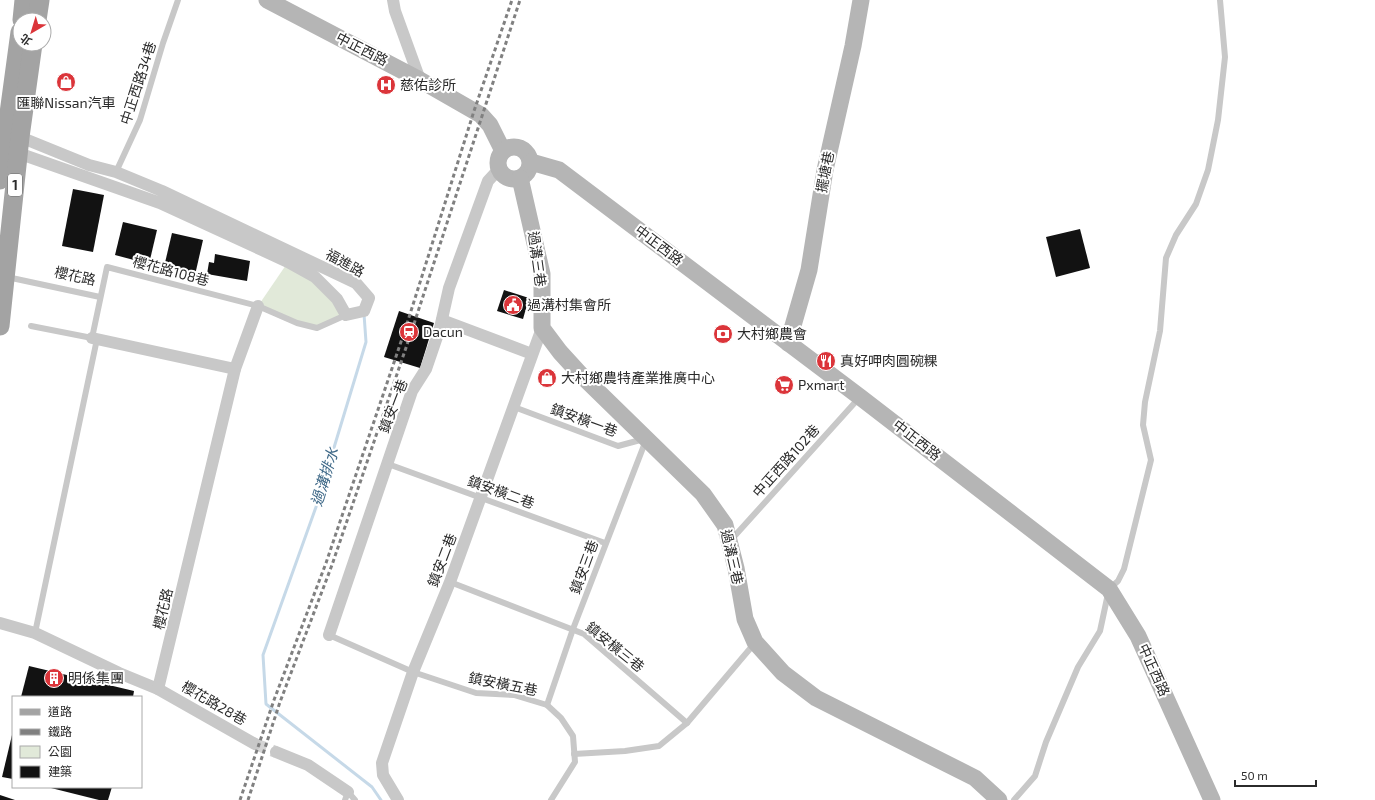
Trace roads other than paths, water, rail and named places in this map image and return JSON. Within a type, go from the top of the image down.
[{"type":"main road","points":[[23,12],[24,0]]},
{"type":"main road","points":[[38,12],[40,0]]},
{"type":"main road","name":"中正西路","points":[[267,0],[420,80],[481,115],[490,124],[504,151]]},
{"type":"main road","name":"擺塘巷","points":[[788,343],[810,270],[824,170],[853,46],[861,0]]},
{"type":"main road","name":"1","points":[[0,180],[17,52]]},
{"type":"main road","name":"1","points":[[0,326],[3,276],[32,52]]},
{"type":"main road","points":[[512,147],[522,149],[529,157],[530,162],[528,173],[520,178],[510,179],[506,177],[499,169],[498,160],[504,151],[512,147]]},
{"type":"main road","name":"中正西路","points":[[530,162],[559,170],[860,396],[1109,589],[1138,636],[1212,800]]},
{"type":"main road","name":"過溝三巷","points":[[520,178],[542,274],[542,328],[565,358],[703,494],[725,525],[730,541],[745,619],[755,642],[784,673],[816,698],[975,778],[999,800]]},
{"type":"street","points":[[393,0],[395,11],[420,80]]},
{"type":"street","name":"福進路","points":[[19,145],[116,172],[162,191],[356,283],[369,298],[364,311],[346,315],[337,299],[315,277],[288,262],[160,203],[19,145]]},
{"type":"street","name":"鎮安一巷","points":[[329,635],[412,391],[426,369],[442,320],[448,288],[488,181],[499,169]]},
{"type":"street","name":"櫻花路","points":[[158,689],[235,369],[258,306]]},
{"type":"street","points":[[442,320],[532,354]]},
{"type":"street","name":"鎮安二巷","points":[[398,800],[383,775],[382,763],[413,672],[450,582],[542,328]]},
{"type":"street","points":[[95,338],[235,369]]},
{"type":"street","points":[[0,623],[35,633],[119,673],[158,689]]},
{"type":"street","name":"櫻花路28巷","points":[[158,689],[255,744]]},
{"type":"street","points":[[276,752],[308,765],[350,797]]},
{"type":"lane","name":"中正西路34巷","points":[[116,172],[140,120],[163,43],[178,0]]},
{"type":"lane","points":[[1014,800],[1035,776],[1046,742],[1078,667],[1100,631],[1109,589],[1118,581],[1124,569],[1151,460],[1143,425],[1145,402],[1160,331],[1166,258],[1176,235],[1196,204],[1210,163],[1218,120],[1225,57],[1220,0]]},
{"type":"lane","name":"櫻花路108巷","points":[[100,297],[107,267],[258,306]]},
{"type":"lane","name":"櫻花路","points":[[3,276],[100,297],[95,338],[35,633]]},
{"type":"lane","points":[[258,306],[297,323],[317,328],[346,315]]},
{"type":"lane","points":[[31,326],[95,338]]},
{"type":"lane","name":"中正西路102巷","points":[[730,541],[860,396]]},
{"type":"lane","name":"鎮安橫一巷","points":[[514,407],[618,446],[646,438]]},
{"type":"lane","name":"鎮安三巷","points":[[548,705],[573,629],[646,438]]},
{"type":"lane","name":"鎮安橫二巷","points":[[388,464],[605,543]]},
{"type":"lane","name":"鎮安橫三巷","points":[[450,582],[584,634],[688,723]]},
{"type":"lane","name":"鎮安橫五巷","points":[[329,635],[413,672],[476,693],[514,695],[548,705],[561,718],[573,736],[575,762],[551,800]]},
{"type":"lane","points":[[574,754],[625,751],[659,746],[688,723],[755,642]]},
{"type":"waterway","name":"過溝排水","points":[[364,314],[366,342],[316,507],[263,655],[266,704],[372,787],[381,800]]},
{"type":"tunnel","points":[[255,744],[276,752]]},
{"type":"railway","points":[[240,800],[274,700],[326,563],[405,330],[474,111],[512,0]]},
{"type":"railway","points":[[248,800],[280,702],[332,565],[411,333],[520,0]]},
{"type":"place","name":"匯聯Nissan汽車","points":[[66,82]]},
{"type":"place","name":"慈佑診所","points":[[386,85]]},
{"type":"place","name":"過溝村集會所","points":[[513,305]]},
{"type":"place","name":"Dacun","points":[[409,332]]},
{"type":"place","name":"大村鄉農會","points":[[723,334]]},
{"type":"place","name":"真好呷肉圓碗粿","points":[[826,361]]},
{"type":"place","name":"大村鄉農特產業推廣中心","points":[[547,378]]},
{"type":"place","name":"Pxmart","points":[[784,385]]},
{"type":"place","name":"明係集團","points":[[54,678]]}]
